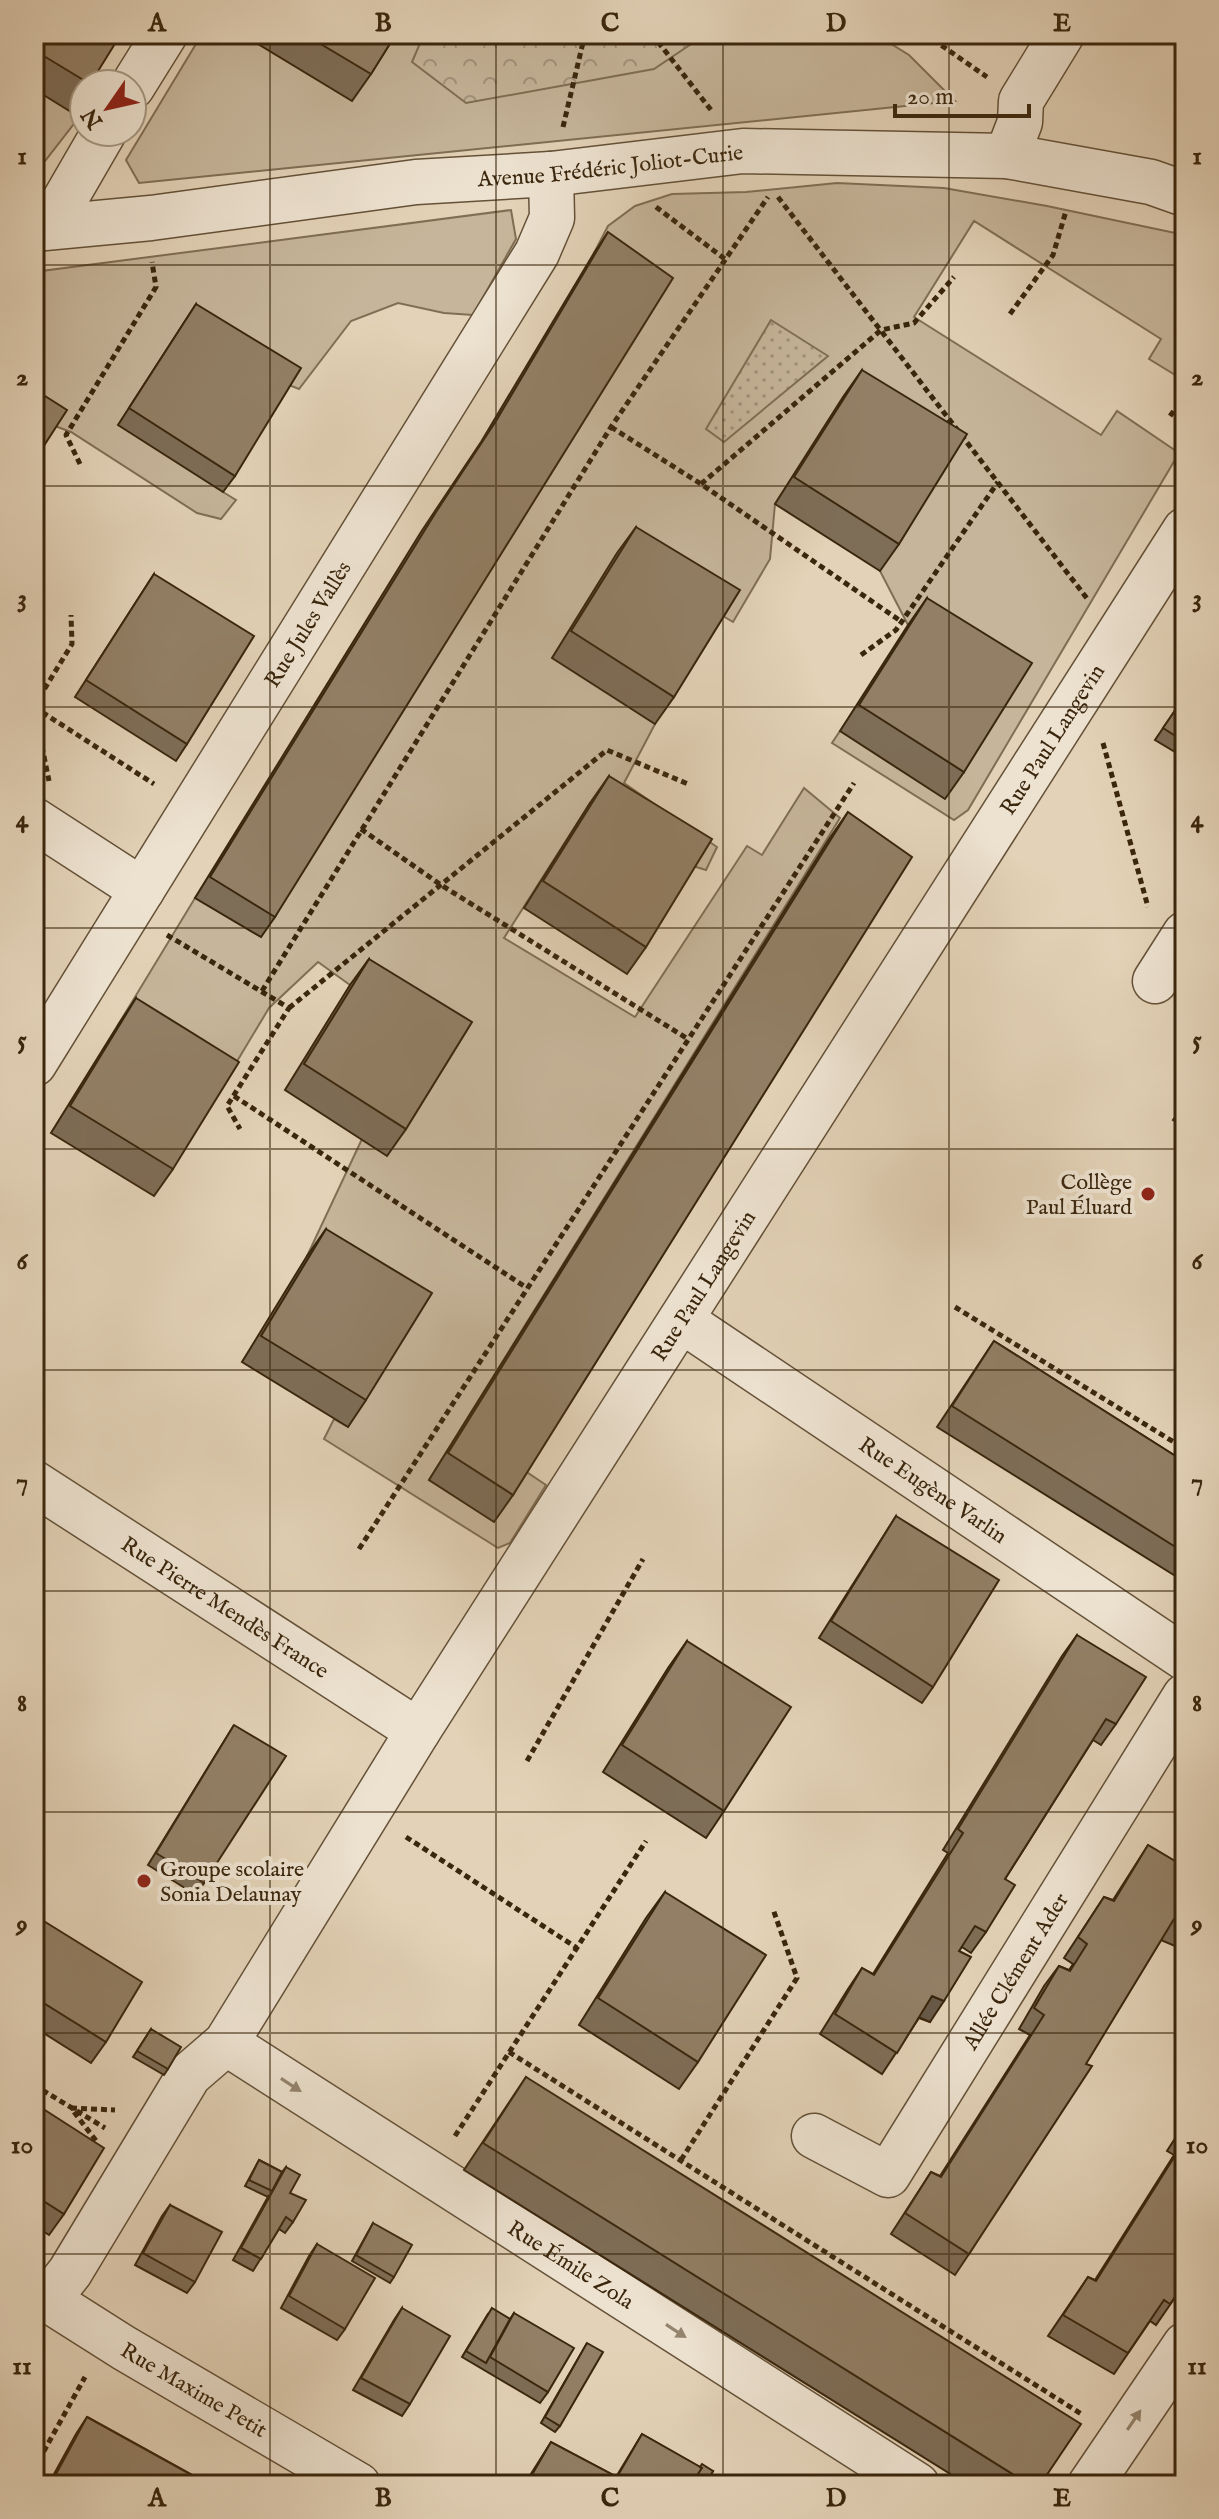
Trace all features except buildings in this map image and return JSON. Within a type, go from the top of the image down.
[{"type":"street","points":[[144,68],[165,34]]},
{"type":"street","points":[[1007,156],[1020,122],[1021,101],[1062,34]]},
{"type":"street","points":[[42,228],[94,148]]},
{"type":"street","name":"Avenue Frédéric Joliot-Curie","points":[[42,228],[151,218],[416,182],[551,174],[743,151],[1007,156],[1151,182],[1185,194]]},
{"type":"street","name":"Rue Jules Vallès","points":[[34,1064],[537,253],[552,218],[551,174]]},
{"type":"street","name":"Rue Paul Langevin","points":[[41,2296],[70,2272],[189,2075],[226,2043],[418,1731],[1185,530]]},
{"type":"street","points":[[48,829],[135,901]]},
{"type":"street","name":"Rue Eugène Varlin","points":[[681,1320],[1185,1658]]},
{"type":"street","name":"Rue Pierre Mendès France","points":[[34,1483],[418,1731]]},
{"type":"street","name":"Allée Clément Ader","points":[[814,2136],[888,2175],[1185,1696]]},
{"type":"street","name":"Rue Émile Zola","points":[[226,2043],[917,2485]]},
{"type":"street","name":"Rue Maxime Petit","points":[[41,2296],[358,2485]]},
{"type":"street","points":[[1090,2485],[1185,2345]]},
{"type":"path","points":[[551,174],[585,34]]},
{"type":"path","points":[[652,34],[703,99]]},
{"type":"path","points":[[925,34],[1021,101]]},
{"type":"path","points":[[1010,314],[1053,255],[1065,218],[1071,167]]},
{"type":"path","points":[[605,168],[725,259]]},
{"type":"path","points":[[262,991],[611,427],[773,190],[1116,637]]},
{"type":"path","points":[[80,464],[66,435],[156,287],[150,253]]},
{"type":"path","points":[[701,484],[881,330],[914,323],[954,277]]},
{"type":"path","points":[[1170,416],[1185,396]]},
{"type":"path","points":[[611,427],[701,484],[902,622]]},
{"type":"path","points":[[861,655],[896,630],[998,482]]},
{"type":"path","points":[[48,829],[34,707],[72,644],[71,615]]},
{"type":"path","points":[[1076,701],[1100,733],[1168,960]]},
{"type":"path","points":[[34,707],[192,809]]},
{"type":"path","points":[[240,1129],[227,1106],[289,1008],[607,750],[688,784]]},
{"type":"path","points":[[359,1549],[854,783]]},
{"type":"path","points":[[361,829],[441,885],[688,1039]]},
{"type":"path","points":[[135,901],[289,1008]]},
{"type":"path","points":[[234,1096],[527,1288]]},
{"type":"path","points":[[955,1307],[1185,1449]]},
{"type":"path","points":[[527,1761],[643,1559]]},
{"type":"path","points":[[368,1813],[577,1948]]},
{"type":"path","points":[[430,2174],[646,1841]]},
{"type":"path","points":[[681,2160],[797,1978],[773,1909]]},
{"type":"path","points":[[509,2052],[1122,2439]]},
{"type":"path","points":[[34,2085],[143,2151]]},
{"type":"path","points":[[34,2469],[107,2338]]},
{"type":"green space","points":[[202,34],[251,34],[249,38],[394,34],[875,34],[909,55],[955,101],[139,183],[126,160],[133,148],[148,148],[148,124]]},
{"type":"green space","points":[[424,34],[706,34],[654,69],[466,103],[412,62]]},
{"type":"green space","points":[[34,89],[68,109],[68,131],[34,171]]},
{"type":"green space","points":[[837,183],[944,188],[1185,235],[1185,381],[1149,359],[1161,339],[974,221],[914,317],[1101,435],[1117,411],[1179,453],[968,810],[954,820],[832,743],[840,731],[1013,690],[908,625],[880,571],[844,397],[775,504],[770,559],[733,622],[618,554],[553,657],[655,724],[624,783],[717,847],[706,870],[693,866],[590,803],[504,938],[635,1017],[747,846],[762,855],[804,788],[840,818],[429,1480],[494,1521],[525,1471],[546,1485],[510,1543],[498,1548],[324,1439],[334,1419],[348,1427],[413,1320],[307,1256],[362,1139],[350,985],[318,962],[269,1008],[221,1088],[118,1025],[195,898],[261,937],[658,298],[594,253],[608,226],[635,206],[672,194],[746,192]]},
{"type":"green space","points":[[511,210],[516,239],[473,315],[444,313],[398,303],[351,321],[299,389],[289,385],[223,492],[236,500],[221,519],[197,513],[71,432],[34,413],[34,272]]},
{"type":"green space","points":[[771,320],[828,356],[724,442],[706,429]]},
{"type":"place","name":"Collège Paul Éluard","points":[[1148,1194]]},
{"type":"place","name":"Groupe scolaire Sonia Delaunay","points":[[144,1881]]}]
